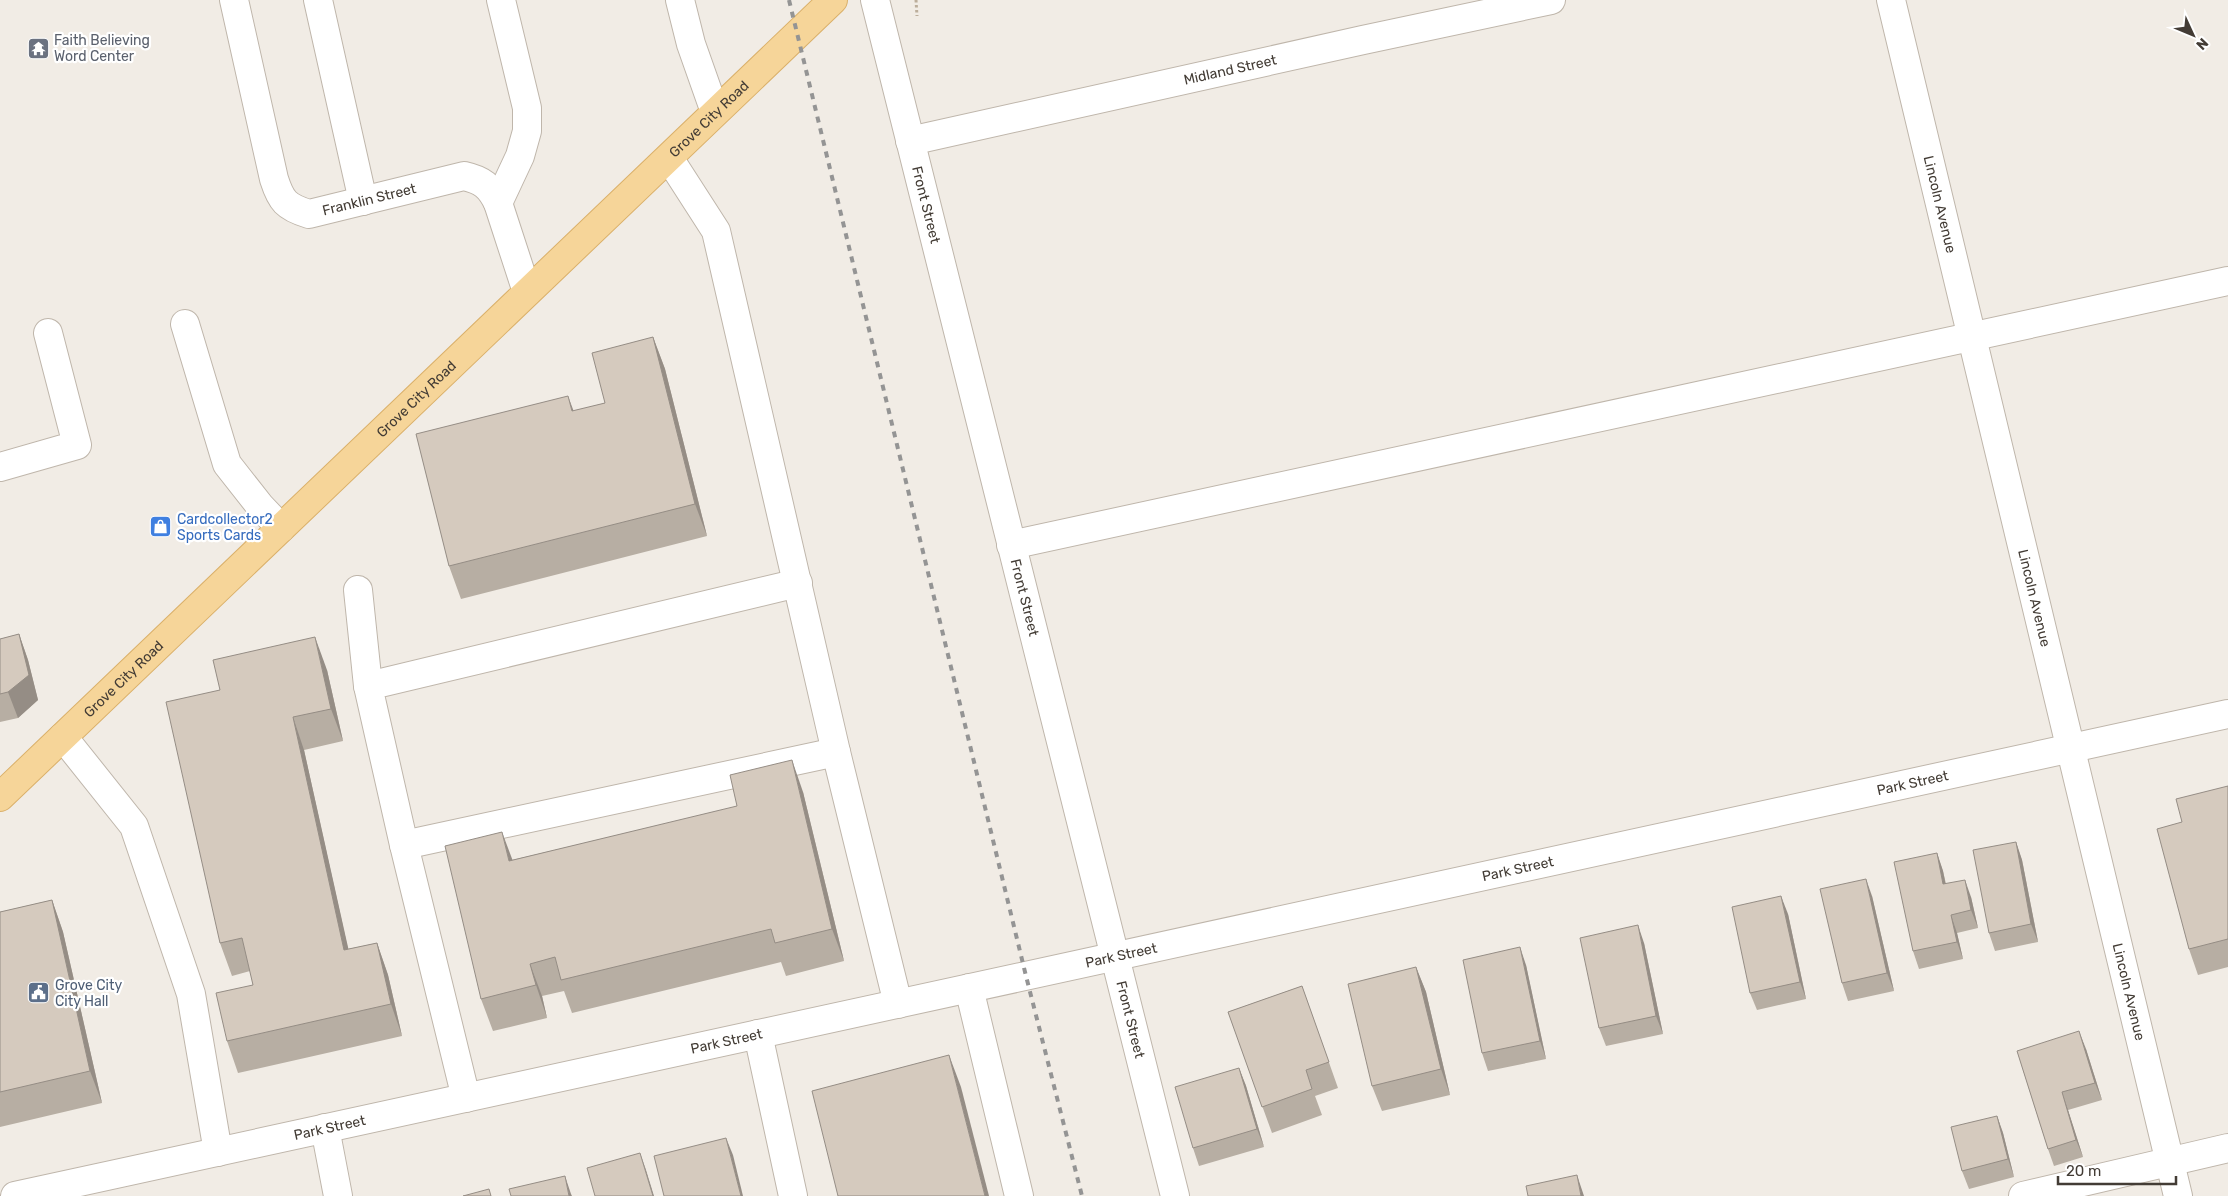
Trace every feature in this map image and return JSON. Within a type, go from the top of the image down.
[{"type":"main road","name":"Grove City Road","points":[[0,797],[833,0]]},
{"type":"street","name":"Franklin Street","points":[[234,0],[279,196],[292,209],[309,214],[464,176],[479,179],[491,189],[498,203],[527,292]]},
{"type":"street","points":[[318,0],[363,201]]},
{"type":"street","points":[[498,203],[520,156],[527,131],[526,108],[501,0]]},
{"type":"street","points":[[680,0],[690,44],[715,112]]},
{"type":"street","name":"Front Street","points":[[875,0],[1175,1196]]},
{"type":"street","name":"Midland Street","points":[[910,141],[1551,0]]},
{"type":"street","name":"Lincoln Avenue","points":[[1890,0],[2168,1161],[2178,1196]]},
{"type":"street","points":[[669,158],[716,231],[836,752],[898,1004]]},
{"type":"street","points":[[1011,545],[2228,281]]},
{"type":"street","points":[[185,324],[227,464],[260,506],[281,528]]},
{"type":"street","points":[[0,467],[77,445],[48,333]]},
{"type":"street","points":[[368,686],[798,583]]},
{"type":"street","points":[[358,590],[368,686],[404,845],[466,1098]]},
{"type":"street","name":"Park Street","points":[[15,1196],[2228,714]]},
{"type":"street","points":[[63,737],[134,826],[191,994],[218,1152]]},
{"type":"street","points":[[404,845],[836,752]]},
{"type":"street","points":[[969,988],[1019,1196]]},
{"type":"street","points":[[758,1034],[793,1196]]},
{"type":"street","points":[[325,1128],[338,1196]]},
{"type":"street","points":[[2023,1196],[2228,1148]]},
{"type":"building","points":[[653,337],[695,504],[449,566],[416,434],[568,396],[572,411],[605,403],[592,353]]},
{"type":"building","points":[[19,634],[29,675],[8,692],[0,694],[0,639]]},
{"type":"building","points":[[315,637],[331,709],[293,717],[344,950],[377,943],[391,1004],[227,1041],[216,993],[253,985],[242,938],[220,943],[166,702],[220,690],[213,660]]},
{"type":"building","points":[[792,760],[832,929],[775,943],[771,929],[561,980],[555,957],[530,964],[536,985],[481,999],[445,846],[502,832],[509,861],[737,806],[730,775]]},
{"type":"building","points":[[2228,786],[2228,939],[2189,949],[2157,829],[2182,822],[2176,799]]},
{"type":"building","points":[[2016,842],[2031,924],[1989,933],[1973,850]]},
{"type":"building","points":[[1937,853],[1943,884],[1965,880],[1971,910],[1951,915],[1957,942],[1913,951],[1894,862]]},
{"type":"building","points":[[1866,879],[1887,973],[1842,983],[1820,889]]},
{"type":"building","points":[[1781,896],[1800,982],[1750,993],[1732,907]]},
{"type":"building","name":"Grove City City Hall","points":[[52,900],[90,1071],[0,1092],[0,912]]},
{"type":"building","points":[[1638,925],[1656,1016],[1599,1028],[1580,938]]},
{"type":"building","points":[[1520,947],[1540,1041],[1482,1053],[1463,960]]},
{"type":"building","points":[[1416,967],[1441,1069],[1372,1086],[1348,984]]},
{"type":"building","points":[[1302,986],[1329,1062],[1306,1070],[1312,1089],[1262,1107],[1228,1012]]},
{"type":"building","points":[[2079,1031],[2095,1083],[2062,1092],[2076,1140],[2048,1149],[2017,1051]]},
{"type":"building","points":[[949,1055],[985,1196],[838,1196],[812,1091]]},
{"type":"building","points":[[1239,1068],[1257,1129],[1193,1148],[1175,1087]]},
{"type":"building","points":[[1997,1116],[2008,1159],[1962,1171],[1951,1127]]},
{"type":"building","points":[[726,1138],[741,1196],[664,1196],[654,1156]]},
{"type":"building","points":[[640,1153],[653,1196],[595,1196],[587,1168]]},
{"type":"building","points":[[1577,1175],[1581,1196],[1528,1196],[1526,1186]]},
{"type":"building","points":[[565,1176],[569,1196],[511,1196],[509,1189]]},
{"type":"building","points":[[489,1189],[491,1196],[463,1196]]},
{"type":"railway","points":[[789,0],[1026,976],[1082,1196]]},
{"type":"place","name":"Faith Believing Word Center","points":[[38,48]]},
{"type":"place","name":"Cardcollector2 Sports Cards","points":[[161,527]]},
{"type":"place","name":"Grove City City Hall","points":[[39,993]]}]
